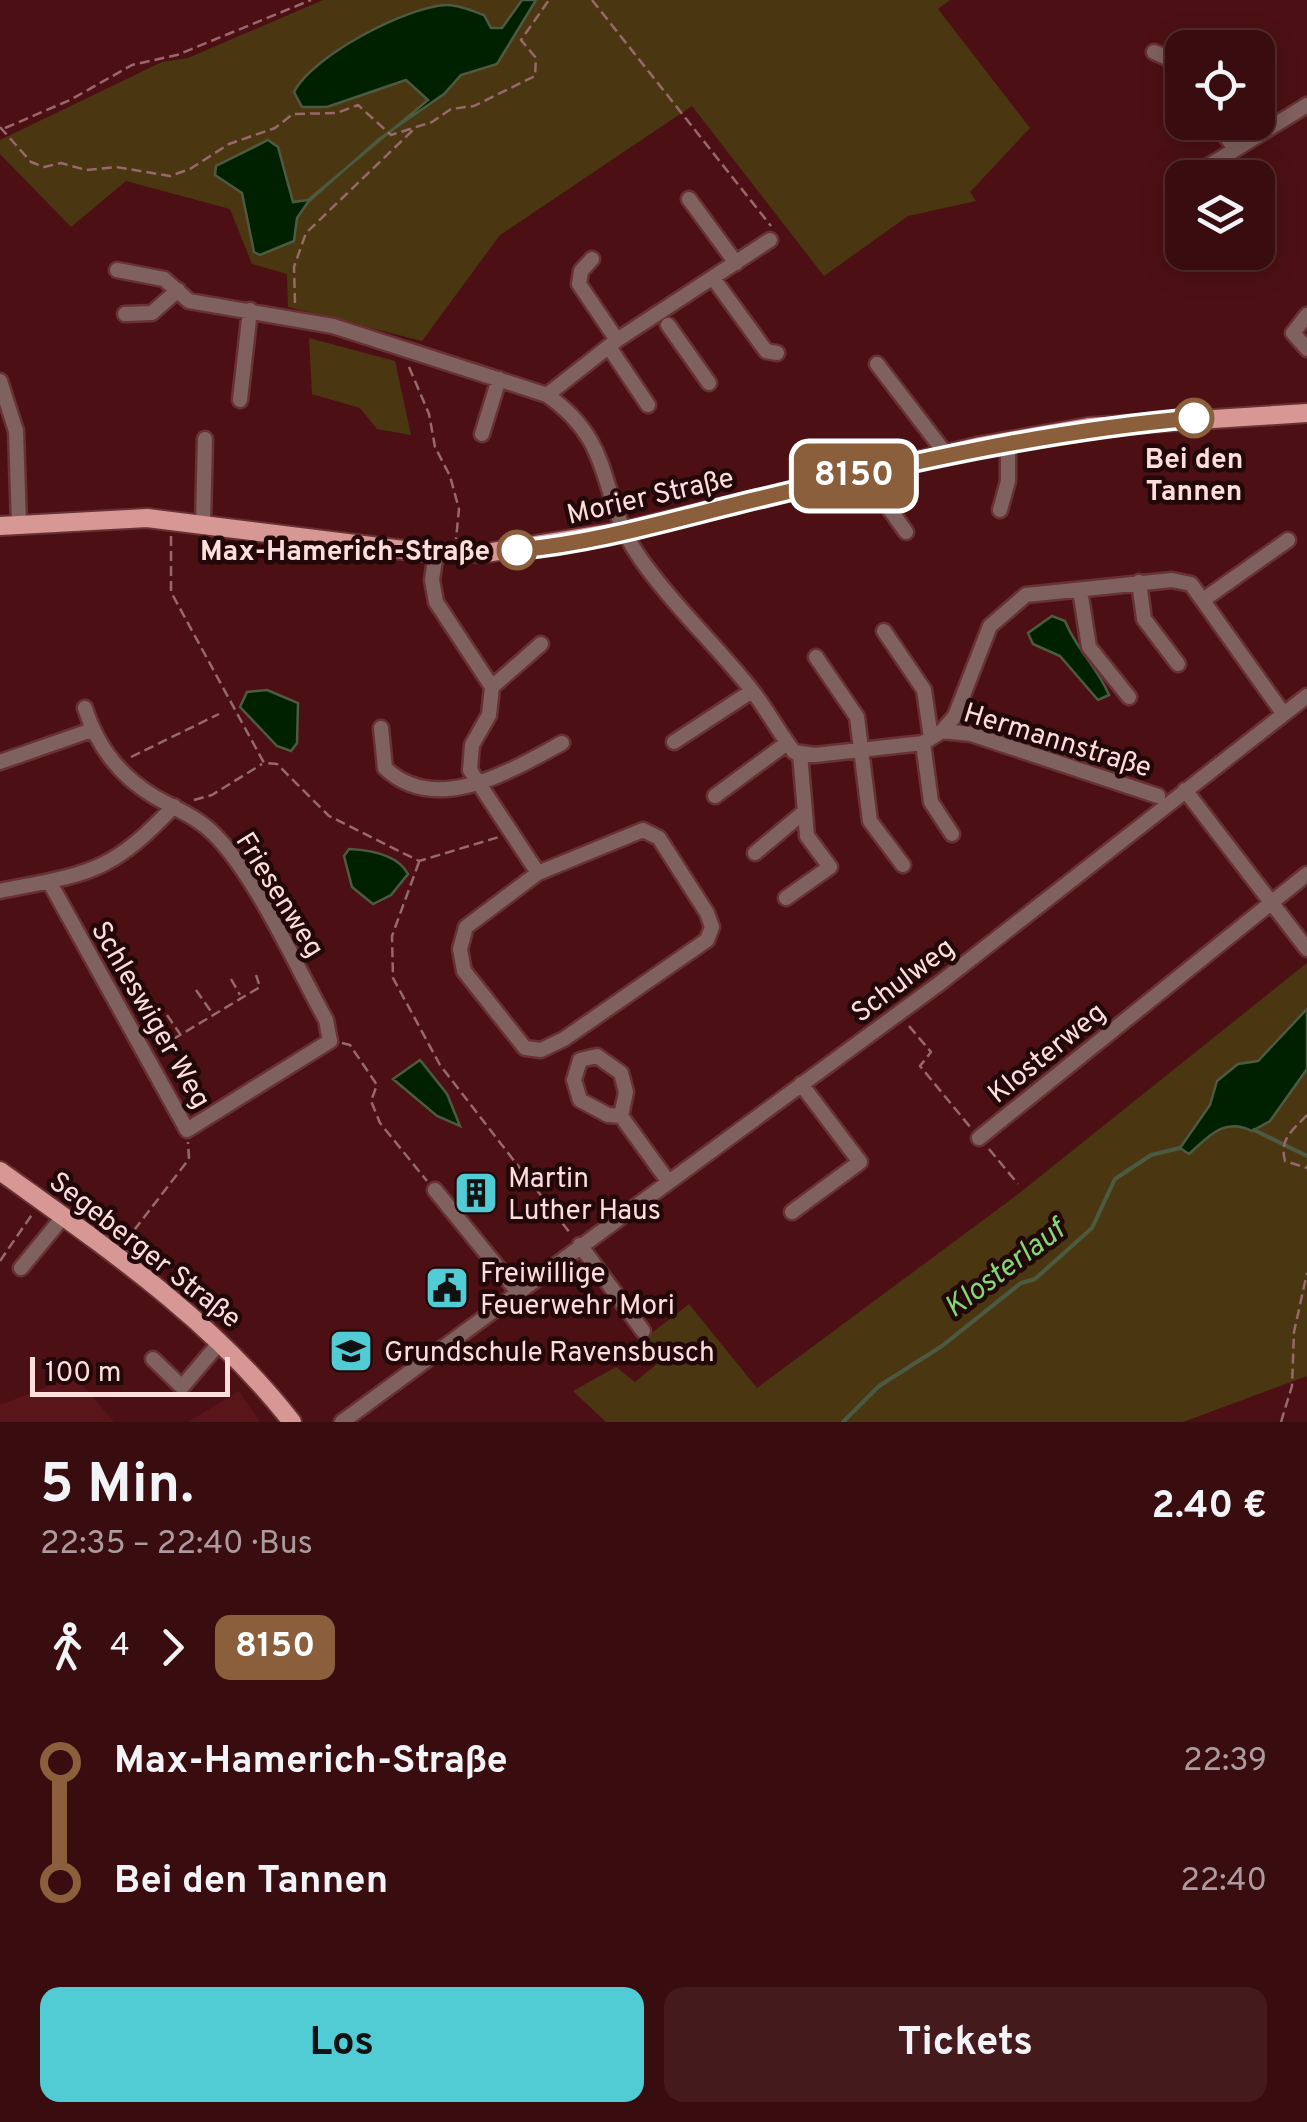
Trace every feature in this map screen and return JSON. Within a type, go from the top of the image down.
[{"type":"main road","name":"Morier Straße","points":[[9,525],[118,517],[173,519],[436,553],[529,549],[623,532],[1008,441],[1088,428],[1307,413]]},
{"type":"main road","name":"Segeberger Straße","points":[[2,1177],[115,1254],[220,1342],[260,1381],[292,1422]]},
{"type":"street","points":[[1154,52],[1165,57]]},
{"type":"street","points":[[1218,160],[1307,105]]},
{"type":"street","points":[[1229,140],[1235,149]]},
{"type":"street","points":[[689,199],[736,263]]},
{"type":"street","points":[[547,394],[613,344],[770,240]]},
{"type":"street","points":[[592,259],[581,271],[579,284],[648,404]]},
{"type":"street","points":[[116,270],[164,279],[190,301],[296,316],[499,378],[547,394],[575,415],[596,444],[623,532],[642,562],[752,691],[787,743],[800,754],[807,836],[830,867],[786,898]]},
{"type":"street","points":[[712,278],[766,352],[776,353]]},
{"type":"street","points":[[126,314],[152,313],[178,290]]},
{"type":"street","points":[[240,400],[250,310]]},
{"type":"street","points":[[1307,315],[1293,333],[1307,350]]},
{"type":"street","points":[[668,325],[709,383]]},
{"type":"street","points":[[877,364],[946,454]]},
{"type":"street","points":[[482,434],[499,378]]},
{"type":"street","points":[[0,382],[16,431],[9,525]]},
{"type":"street","points":[[202,523],[205,439]]},
{"type":"street","points":[[1000,510],[1008,481],[1008,441]]},
{"type":"street","points":[[864,474],[906,532]]},
{"type":"street","points":[[1283,713],[1202,600],[1288,540]]},
{"type":"street","points":[[436,553],[432,580],[436,602],[492,687],[489,715],[472,745],[470,770],[515,832],[538,874]]},
{"type":"street","name":"Hermannstraße","points":[[932,737],[955,716],[990,626],[1026,594],[1172,580],[1190,584],[1202,600]]},
{"type":"street","points":[[1139,582],[1144,619],[1178,664]]},
{"type":"street","points":[[1080,590],[1089,647],[1129,697]]},
{"type":"street","name":"Hermannstraße","points":[[884,631],[924,690],[932,737],[931,802],[952,834]]},
{"type":"street","points":[[492,687],[540,644]]},
{"type":"street","points":[[816,657],[853,709],[870,821],[903,864]]},
{"type":"street","points":[[674,742],[752,691]]},
{"type":"street","name":"Schulweg","points":[[342,1422],[898,1013],[1307,696]]},
{"type":"street","name":"Friesenweg","points":[[85,708],[92,730],[116,765],[152,796],[174,806],[215,835],[233,858],[326,1020],[330,1041]]},
{"type":"street","points":[[381,728],[385,768],[399,782],[448,790],[490,781],[562,743]]},
{"type":"street","points":[[0,762],[92,730]]},
{"type":"street","name":"Hermannstraße","points":[[800,754],[860,751],[971,734],[1158,796]]},
{"type":"street","points":[[714,796],[787,743]]},
{"type":"street","points":[[1185,790],[1307,949]]},
{"type":"street","points":[[0,891],[69,880],[113,860],[142,840],[174,806]]},
{"type":"street","points":[[755,852],[804,812]]},
{"type":"street","points":[[643,830],[659,838],[712,926],[707,940],[564,1039],[540,1050],[525,1048],[464,971],[460,949],[466,927],[538,874],[643,830]]},
{"type":"street","name":"Klosterweg","points":[[979,1138],[1307,874]]},
{"type":"street","name":"Schleswiger Weg","points":[[50,883],[187,1130],[330,1041]]},
{"type":"street","points":[[564,1039],[580,1060]]},
{"type":"street","points":[[580,1060],[597,1056],[621,1073],[626,1092],[621,1116]]},
{"type":"street","points":[[580,1060],[574,1080],[580,1100],[588,1107],[621,1116],[668,1181]]},
{"type":"street","points":[[792,1212],[860,1162],[801,1084]]},
{"type":"street","points":[[435,1190],[517,1291]]},
{"type":"street","points":[[22,1268],[64,1217]]},
{"type":"street","points":[[580,1245],[643,1331]]},
{"type":"street","points":[[153,1359],[182,1387],[220,1342]]},
{"type":"path","points":[[311,0],[176,55],[132,65],[70,100],[2,128],[31,162],[44,168],[62,163],[86,170],[116,167],[170,176],[190,170],[229,144],[275,128],[293,114],[337,113],[358,105],[390,133],[415,128]]},
{"type":"path","points":[[296,316],[294,267],[306,233],[415,128],[451,109],[474,106],[505,93],[535,76],[536,58],[521,40],[549,0]]},
{"type":"path","points":[[592,0],[780,238],[770,240]]},
{"type":"path","points":[[404,348],[459,509],[456,543],[436,553]]},
{"type":"path","points":[[173,519],[171,592],[264,763]]},
{"type":"path","points":[[116,765],[219,714]]},
{"type":"path","points":[[174,806],[212,795],[264,763],[277,764],[329,816],[419,861],[515,832]]},
{"type":"path","points":[[419,861],[392,936],[393,978],[440,1065],[580,1245]]},
{"type":"path","points":[[146,1056],[260,987],[256,975]]},
{"type":"path","points":[[231,979],[242,998]]},
{"type":"path","points":[[196,990],[213,1015]]},
{"type":"path","name":"Klosterweg","points":[[898,1013],[931,1052],[920,1066],[979,1138]]},
{"type":"path","points":[[167,1015],[180,1035]]},
{"type":"path","points":[[330,1041],[350,1045],[377,1085],[371,1101],[380,1123],[435,1190]]},
{"type":"path","points":[[1307,1115],[1287,1134],[1282,1149],[1285,1161],[1307,1168]]},
{"type":"path","points":[[115,1254],[189,1159],[187,1130]]},
{"type":"path","points":[[979,1138],[1018,1184]]},
{"type":"path","points":[[0,1261],[42,1201]]},
{"type":"path","points":[[1281,1422],[1292,1386],[1294,1332],[1307,1273]]},
{"type":"shaded area","points":[[323,0],[950,0],[938,9],[1030,128],[970,192],[976,201],[908,216],[824,276],[692,106],[500,235],[422,341],[288,307],[287,274],[252,264],[230,209],[126,181],[71,227],[0,154],[0,140],[162,62],[188,58]]},
{"type":"shaded area","points":[[522,0],[536,0],[497,64],[461,75],[444,94],[392,130],[428,100],[406,80],[327,107],[302,107],[294,92],[304,78],[339,49],[408,14],[455,6],[484,15],[491,28],[502,28]]},
{"type":"shaded area","points":[[268,140],[278,147],[293,202],[308,200],[345,169],[308,202],[297,218],[294,241],[260,255],[254,252],[242,193],[215,175],[216,166]]},
{"type":"shaded area","points":[[309,338],[395,361],[411,435],[377,429],[360,408],[312,394]]},
{"type":"shaded area","points":[[1052,616],[1065,621],[1109,695],[1098,700],[1060,656],[1033,644],[1028,633]]},
{"type":"shaded area","points":[[267,690],[298,703],[297,743],[291,751],[277,746],[240,707],[247,692]]},
{"type":"shaded area","points":[[349,849],[390,858],[408,874],[391,895],[373,904],[352,887],[344,856]]},
{"type":"shaded area","points":[[1307,963],[1307,1376],[1183,1422],[606,1422],[573,1391],[616,1367],[635,1382],[663,1359],[644,1339],[689,1304],[757,1388],[1017,1195]]},
{"type":"shaded area","points":[[1307,1009],[1307,1069],[1270,1121],[1252,1131],[1225,1127],[1189,1154],[1180,1148],[1210,1105],[1217,1081],[1238,1064],[1258,1061]]},
{"type":"shaded area","points":[[420,1060],[447,1094],[460,1126],[437,1116],[393,1079]]},
{"type":"shaded area","points":[[75,1376],[114,1422],[0,1422],[0,1405]]},
{"type":"shaded area","points":[[239,1391],[260,1422],[188,1422]]},
{"type":"waterway","name":"Klosterlauf","points":[[1254,1130],[1307,1156]]},
{"type":"waterway","name":"Klosterlauf","points":[[843,1422],[879,1386],[942,1346],[1021,1283],[1035,1279],[1092,1228],[1115,1179],[1151,1155],[1180,1148]]},
{"type":"bus line","name":"8150","points":[[517,550],[623,532],[980,446],[1088,428],[1194,418]]},
{"type":"place","name":"Bei den Tannen","points":[[1194,418]]},
{"type":"place","name":"Max-Hamerich-Straße","points":[[517,550]]},
{"type":"place","name":"Martin Luther Haus","points":[[476,1193]]},
{"type":"place","name":"Freiwillige Feuerwehr Mori","points":[[447,1288]]},
{"type":"place","name":"Grundschule Ravensbusch","points":[[351,1351]]}]
